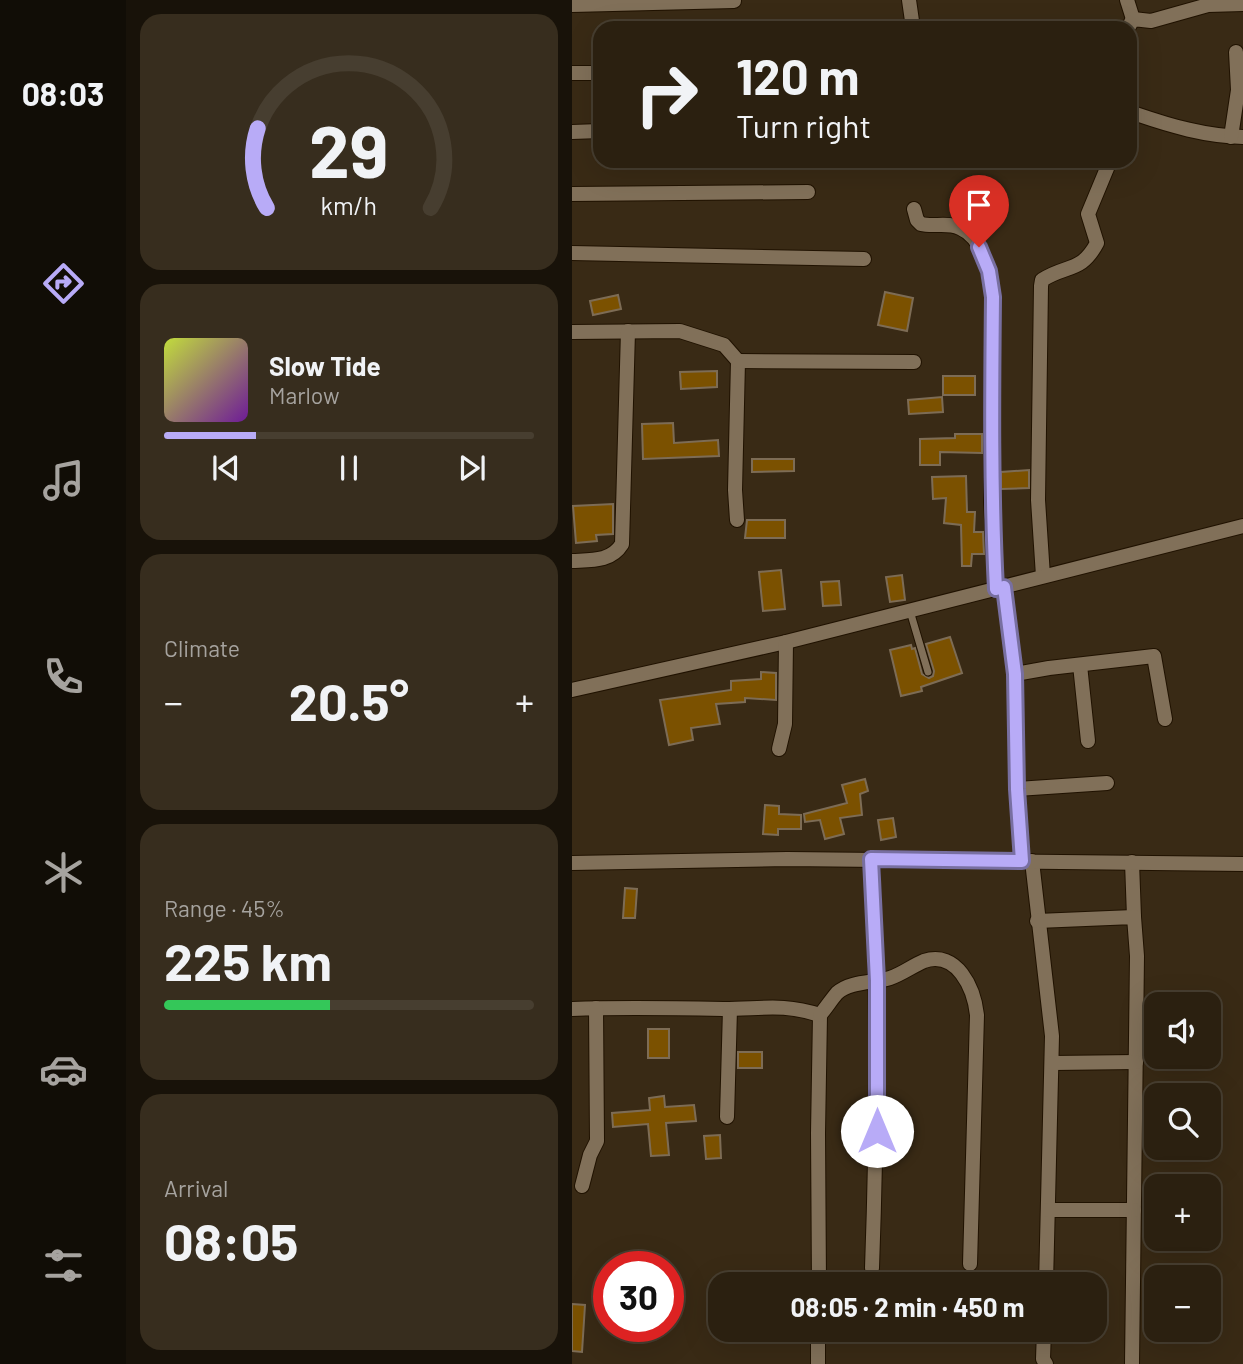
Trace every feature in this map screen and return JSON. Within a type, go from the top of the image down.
[{"type":"street","points":[[909,0],[912,21]]},
{"type":"street","points":[[1127,0],[1131,21]]},
{"type":"street","points":[[572,5],[734,1]]},
{"type":"street","points":[[1137,22],[1208,5],[1243,4]]},
{"type":"street","points":[[1137,114],[1176,128],[1237,137],[1236,52]]},
{"type":"street","points":[[572,73],[593,73]]},
{"type":"street","points":[[572,132],[593,131]]},
{"type":"street","points":[[1043,576],[1038,500],[1042,279],[1081,264],[1092,252],[1097,243],[1088,214],[1107,168]]},
{"type":"street","points":[[572,194],[808,192]]},
{"type":"street","points":[[914,209],[921,224],[959,227],[969,234],[979,247],[989,271],[993,297],[991,502],[1000,588],[1015,674],[1017,789],[1047,989],[1053,1063],[1046,1272]]},
{"type":"street","points":[[572,253],[864,259]]},
{"type":"street","points":[[572,561],[607,558],[622,544],[628,331]]},
{"type":"street","points":[[572,332],[680,331],[724,345],[738,361],[735,491],[737,520]]},
{"type":"street","points":[[738,361],[914,362]]},
{"type":"street","points":[[572,691],[786,642],[1243,526]]},
{"type":"street","points":[[779,748],[785,724],[786,642]]},
{"type":"street","points":[[1015,674],[1154,656],[1165,719]]},
{"type":"street","points":[[1080,665],[1088,741]]},
{"type":"street","points":[[1017,789],[1107,783]]},
{"type":"street","points":[[572,863],[787,859],[1243,863]]},
{"type":"street","points":[[871,859],[877,981],[877,1131],[872,1268]]},
{"type":"street","points":[[1132,862],[1137,956],[1132,1364]]},
{"type":"street","points":[[1037,921],[1134,917]]},
{"type":"street","points":[[819,1272],[820,1015],[842,990],[903,973],[927,960],[941,958],[960,971],[976,1001],[970,1264]]},
{"type":"street","points":[[572,1009],[730,1009],[768,1006],[798,1007],[820,1015]]},
{"type":"street","points":[[582,1186],[590,1154],[597,1141],[596,1008]]},
{"type":"street","points":[[727,1117],[730,1009]]},
{"type":"street","points":[[1053,1063],[1136,1062]]},
{"type":"street","points":[[1048,1210],[1134,1210]]},
{"type":"street","points":[[818,1342],[818,1364]]},
{"type":"street","points":[[1044,1342],[1043,1359],[1046,1364]]},
{"type":"lane","points":[[910,611],[928,672]]},
{"type":"building","points":[[885,292],[913,298],[907,331],[878,325]]},
{"type":"building","points":[[618,295],[621,309],[593,315],[590,301]]},
{"type":"building","points":[[717,371],[717,387],[681,389],[680,372]]},
{"type":"building","points":[[943,376],[975,376],[975,395],[943,395]]},
{"type":"building","points":[[942,397],[943,412],[909,414],[908,400]]},
{"type":"building","points":[[673,423],[674,443],[718,440],[719,456],[643,459],[642,424]]},
{"type":"building","points":[[955,434],[982,434],[982,453],[940,452],[940,465],[920,465],[920,439],[955,438]]},
{"type":"building","points":[[752,459],[794,459],[794,471],[752,472]]},
{"type":"building","points":[[1029,470],[1029,488],[1001,489],[1001,472]]},
{"type":"building","points":[[966,476],[967,512],[975,512],[974,532],[983,532],[984,554],[972,554],[971,566],[962,566],[961,525],[944,523],[946,498],[933,499],[932,477]]},
{"type":"building","points":[[613,504],[613,534],[596,535],[597,541],[576,543],[573,506]]},
{"type":"building","points":[[747,520],[785,520],[785,538],[745,538]]},
{"type":"building","points":[[781,570],[785,609],[763,611],[759,572]]},
{"type":"building","points":[[902,575],[905,600],[890,602],[886,577]]},
{"type":"building","points":[[839,581],[841,605],[823,606],[821,582]]},
{"type":"building","points":[[950,637],[962,673],[921,687],[922,691],[901,696],[890,650],[911,645],[912,649],[915,648],[922,674],[929,678],[934,671],[926,644]]},
{"type":"building","points":[[761,672],[776,673],[776,700],[745,698],[745,702],[716,704],[720,724],[691,728],[693,740],[669,745],[660,700],[731,690],[731,681],[761,679]]},
{"type":"building","points":[[865,779],[868,791],[860,794],[862,815],[840,818],[844,834],[825,839],[820,820],[805,822],[804,814],[847,803],[842,785]]},
{"type":"building","points":[[765,805],[779,806],[779,814],[801,815],[801,829],[778,829],[778,835],[763,834]]},
{"type":"building","points":[[893,818],[896,837],[881,840],[878,820]]},
{"type":"building","points":[[625,888],[637,889],[635,918],[623,918]]},
{"type":"building","points":[[648,1029],[669,1029],[669,1058],[648,1058]]},
{"type":"building","points":[[738,1052],[762,1052],[762,1068],[738,1068]]},
{"type":"building","points":[[664,1096],[665,1107],[694,1105],[696,1121],[666,1123],[669,1155],[651,1156],[648,1124],[613,1127],[612,1113],[650,1110],[649,1098]]},
{"type":"building","points":[[720,1135],[721,1158],[706,1159],[704,1136]]},
{"type":"building","points":[[572,1304],[585,1305],[582,1352],[572,1351]]},
{"type":"route","points":[[877,1131],[877,981],[871,859],[1022,861],[1017,789],[1015,674],[1004,587],[996,589],[993,545],[993,297],[989,271],[979,247]]}]
